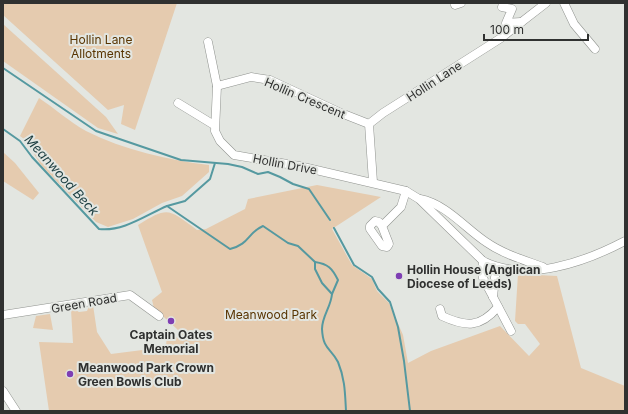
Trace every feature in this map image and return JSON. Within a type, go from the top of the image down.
[{"type":"street","name":"Hollin Lane","points":[[370,124],[383,113],[501,38],[546,3]]},
{"type":"street","points":[[564,3],[574,24],[595,49]]},
{"type":"street","points":[[502,7],[512,9],[506,23],[522,22]]},
{"type":"street","name":"Hollin Drive","points":[[208,42],[217,86],[214,125],[220,141],[234,155],[299,166],[373,182],[406,191],[419,199]]},
{"type":"street","name":"Hollin Crescent","points":[[217,86],[251,77],[270,80],[341,113],[370,124]]},
{"type":"street","points":[[178,103],[214,125]]},
{"type":"street","points":[[370,124],[373,182]]},
{"type":"street","points":[[382,226],[401,207],[406,191]]},
{"type":"street","points":[[419,199],[484,262],[496,268],[518,271],[545,268],[584,260],[625,241]]},
{"type":"street","points":[[419,199],[427,200],[443,208],[487,243],[545,268]]},
{"type":"street","points":[[484,262],[482,272],[483,278],[511,331]]},
{"type":"street","points":[[493,298],[496,268]]},
{"type":"street","name":"Green Road","points":[[3,315],[130,295],[159,316]]},
{"type":"street","points":[[440,309],[442,316],[461,324],[468,325],[487,318],[498,307]]},
{"type":"street","points":[[3,391],[16,411]]},
{"type":"green space","name":"Hollin Lane Allotments","points":[[3,3],[177,3],[135,130],[121,124],[124,105],[108,110],[3,15]]},
{"type":"green space","points":[[3,24],[106,117],[118,134],[98,128],[3,61]]},
{"type":"green space","points":[[39,98],[86,131],[101,138],[131,149],[162,157],[209,165],[209,172],[182,196],[162,203],[133,219],[108,227],[96,222],[41,165],[24,139],[20,136]]},
{"type":"green space","points":[[3,152],[15,163],[39,193],[33,200],[3,181]]},
{"type":"green space","name":"Meanwood Park","points":[[317,185],[381,197],[332,229],[352,265],[372,279],[377,291],[389,303],[403,335],[408,363],[431,351],[500,326],[529,356],[540,344],[525,324],[518,324],[515,321],[518,274],[557,276],[581,368],[625,386],[625,411],[49,411],[39,342],[73,343],[71,310],[74,309],[79,312],[87,311],[89,306],[93,305],[97,332],[111,354],[166,347],[167,331],[178,338],[178,330],[154,308],[152,300],[162,292],[138,225],[156,215],[168,212],[174,214],[197,230],[206,229],[245,209],[248,199]]},
{"type":"green space","points":[[50,314],[53,330],[33,328],[36,316]]},
{"type":"waterway","points":[[3,68],[96,131],[181,160],[228,164],[242,167],[258,174],[268,172],[293,184],[309,189],[330,220]]},
{"type":"waterway","name":"Meanwood Beck","points":[[3,129],[20,141],[32,157],[99,229],[117,228],[126,225],[167,206],[230,249],[237,247],[263,226],[288,243],[298,246],[315,262],[315,269],[322,283],[332,294],[322,324],[322,329],[324,341],[338,362],[342,374],[346,411]]},
{"type":"waterway","points":[[167,206],[185,201],[210,179],[215,163]]},
{"type":"waterway","points":[[334,228],[354,265],[372,277],[378,289],[390,302],[398,327],[410,411]]},
{"type":"waterway","points":[[315,262],[326,265],[336,276],[338,280],[332,294]]},
{"type":"place","name":"Hollin House (Anglican Diocese of Leeds)","points":[[399,276]]},
{"type":"place","name":"Captain Oates Memorial","points":[[171,321]]},
{"type":"place","name":"Meanwood Park Crown Green Bowls Club","points":[[70,374]]}]
